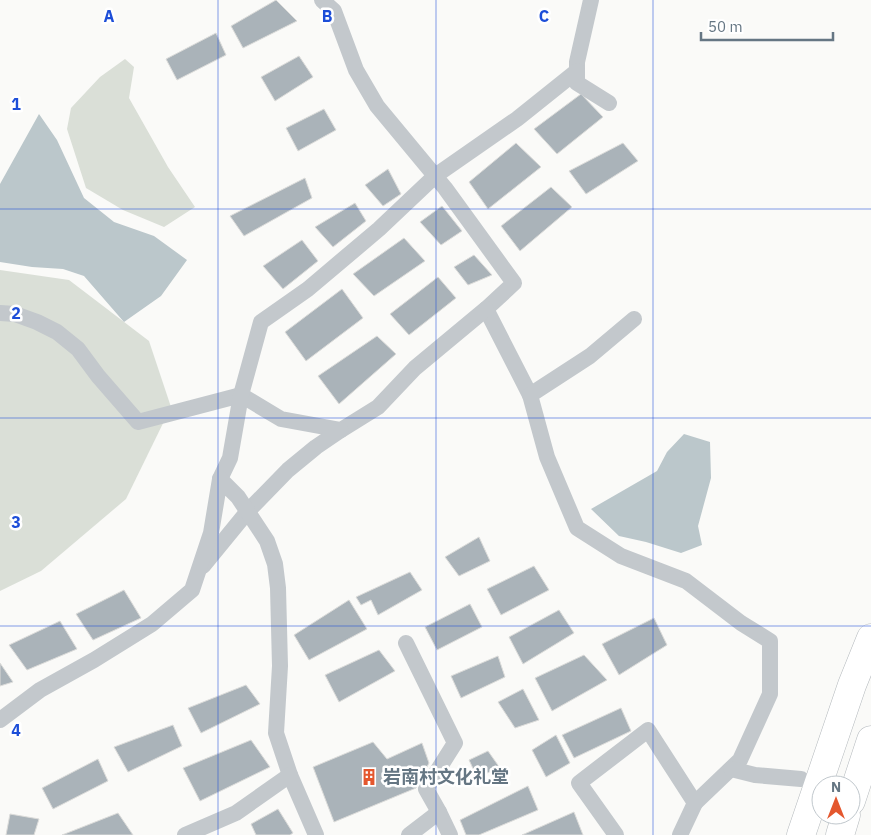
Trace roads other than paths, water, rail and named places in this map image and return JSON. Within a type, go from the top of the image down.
[{"type":"highway","points":[[792,835],[871,638]]},
{"type":"highway","points":[[801,835],[852,685]]},
{"type":"highway","points":[[860,775],[871,740]]},
{"type":"street","points":[[197,574],[248,511],[288,470],[316,447],[378,407],[416,368],[514,283],[445,188],[377,106],[356,70],[334,11],[322,0]]},
{"type":"street","points":[[591,0],[577,62],[577,83],[609,103]]},
{"type":"street","points":[[0,720],[40,690],[94,660],[152,624],[192,590],[211,533],[220,479],[230,458],[241,395],[261,322],[308,289],[379,229],[435,176],[518,119],[577,71]]},
{"type":"street","points":[[486,309],[530,395],[547,457],[577,528],[621,556],[686,581],[741,623],[770,641],[770,694],[740,760],[694,802],[680,835]]},
{"type":"street","points":[[0,314],[14,314],[37,322],[57,332],[78,349],[98,376],[138,422],[241,395],[282,419],[341,430]]},
{"type":"street","points":[[530,395],[590,356],[634,319]]},
{"type":"street","points":[[220,479],[238,497],[248,511],[267,541],[274,564],[278,588],[280,666],[276,733],[290,775],[316,835]]},
{"type":"street","points":[[406,643],[455,743],[426,789],[450,835]]},
{"type":"street","points":[[616,835],[579,783],[648,730],[694,802]]},
{"type":"street","points":[[731,769],[755,776],[801,779]]},
{"type":"street","points":[[185,835],[236,813],[290,775]]},
{"type":"street","points":[[409,835],[439,812]]},
{"type":"place","name":"岩南村文化礼堂","points":[[369,777]]}]
